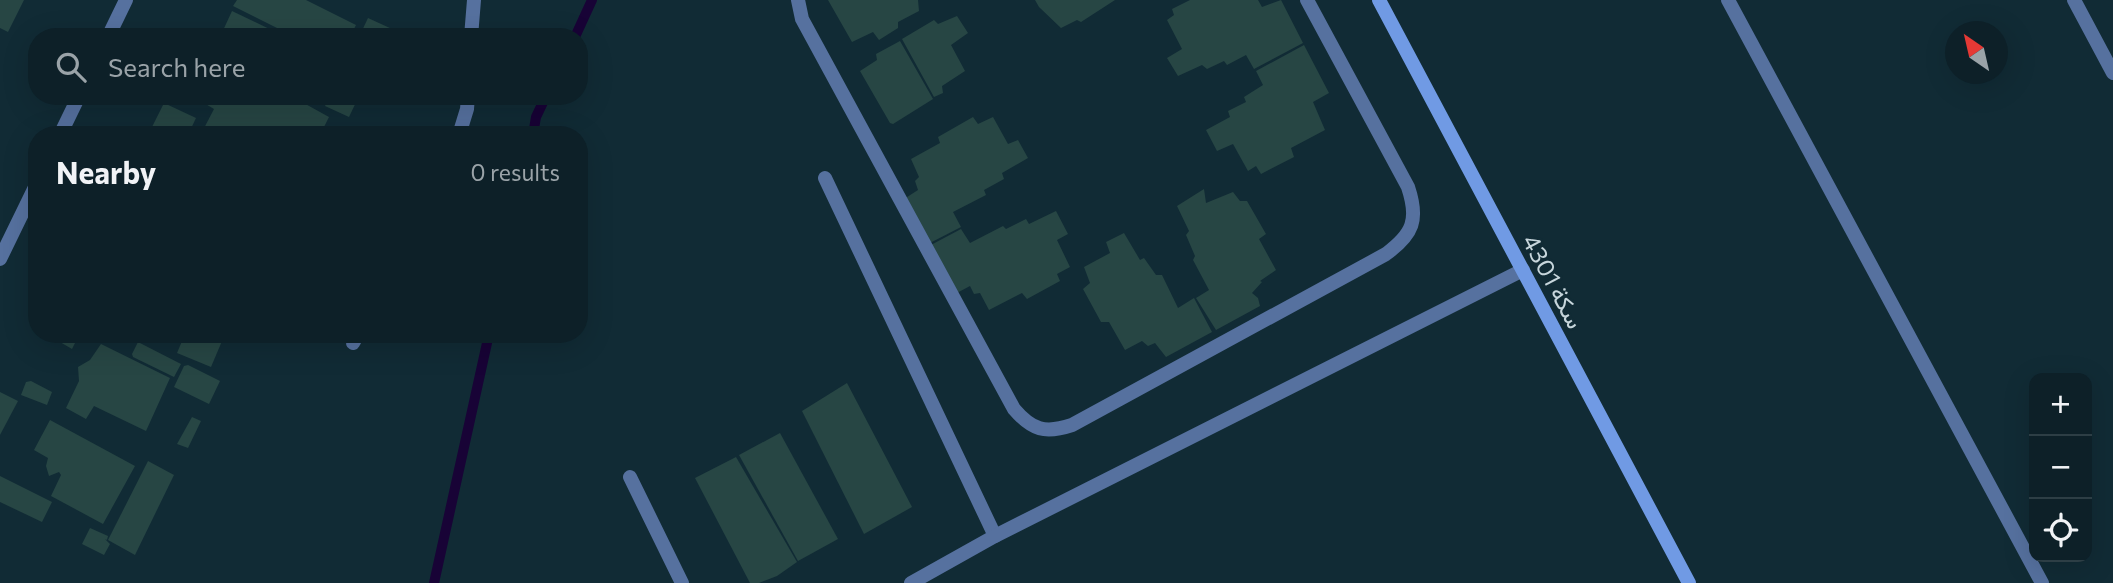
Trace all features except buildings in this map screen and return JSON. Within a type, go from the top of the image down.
[{"type":"street","points":[[112,28],[126,0]]},
{"type":"street","points":[[472,28],[474,0]]},
{"type":"street","points":[[798,0],[802,19],[1014,409],[1032,426],[1056,430],[1072,425],[1386,254],[1402,243],[1412,226],[1414,206],[1408,187],[1307,0]]},
{"type":"street","name":"سكة 4301","points":[[1378,0],[1689,583]]},
{"type":"street","points":[[1728,0],[2042,583]]},
{"type":"street","points":[[2074,0],[2113,73]]},
{"type":"street","points":[[64,126],[75,105]]},
{"type":"street","points":[[462,126],[467,105]]},
{"type":"street","points":[[825,178],[995,536]]},
{"type":"street","points":[[0,258],[28,201]]},
{"type":"street","points":[[911,583],[995,536],[1522,270]]},
{"type":"street","points":[[630,477],[682,583]]},
{"type":"waterway","points":[[579,28],[592,0]]},
{"type":"waterway","points":[[534,126],[542,105]]},
{"type":"waterway","points":[[434,583],[487,343]]}]
